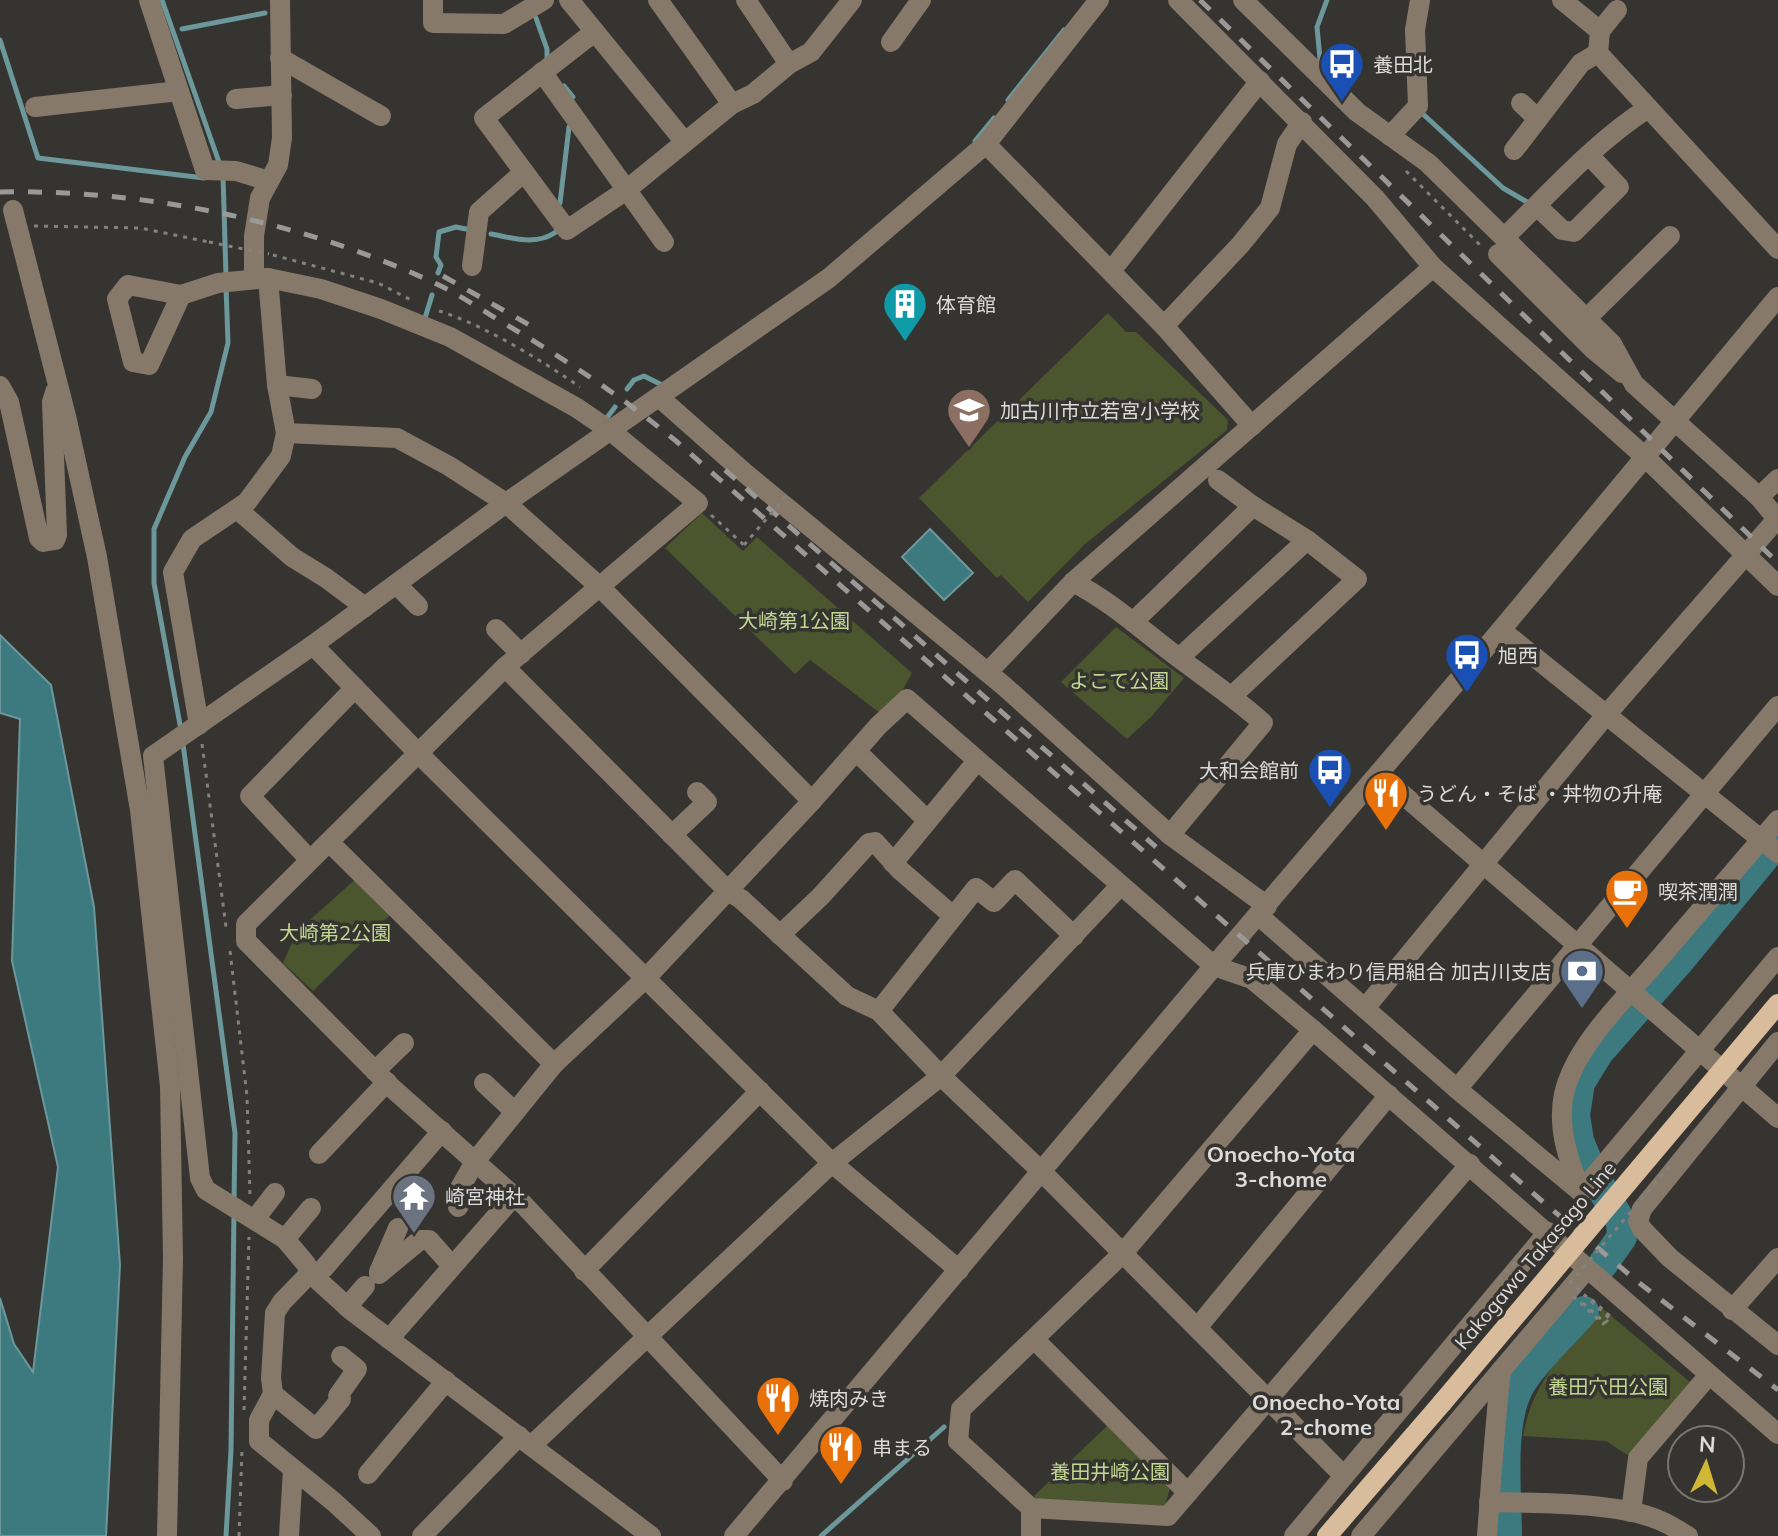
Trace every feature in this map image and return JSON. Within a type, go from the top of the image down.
[{"type":"main road","name":"Kakogawa Takasago Line","points":[[1327,1536],[1778,1004]]},
{"type":"street","points":[[149,0],[205,170],[236,171],[269,181]]},
{"type":"street","points":[[199,725],[173,572],[192,539],[247,502],[281,456],[286,433],[277,385],[244,280],[260,198],[278,165],[282,138],[280,0]]},
{"type":"street","points":[[433,0],[433,23],[504,24],[544,0]]},
{"type":"street","points":[[569,0],[684,141]]},
{"type":"street","points":[[658,0],[732,104]]},
{"type":"street","points":[[746,0],[789,64]]},
{"type":"street","points":[[593,33],[484,118],[567,230],[625,191],[732,104],[753,94],[789,64],[811,52],[852,0]]},
{"type":"street","points":[[651,1536],[347,1307],[311,1274],[285,1239],[206,1190],[200,1178],[153,756],[313,645],[506,503],[829,278],[986,144],[1099,0]]},
{"type":"street","points":[[1178,0],[1375,198],[1433,267],[1644,456],[1778,586]]},
{"type":"street","points":[[1243,0],[1357,112],[1428,163],[1593,349],[1759,497],[1777,520],[1606,715],[1366,1007]]},
{"type":"street","points":[[1390,136],[1418,106],[1415,30],[1420,0]]},
{"type":"street","points":[[1562,0],[1600,31]]},
{"type":"street","points":[[891,42],[913,3]]},
{"type":"street","points":[[1617,10],[1600,31],[1598,53],[1778,249]]},
{"type":"street","points":[[1514,150],[1581,63],[1598,53]]},
{"type":"street","points":[[280,58],[348,106],[381,116]]},
{"type":"street","points":[[542,72],[664,242]]},
{"type":"street","points":[[1111,271],[1260,81]]},
{"type":"street","points":[[45,100],[117,89],[179,91]]},
{"type":"street","points":[[236,99],[282,95]]},
{"type":"street","points":[[1521,103],[1538,119]]},
{"type":"street","points":[[1501,246],[1589,155],[1622,125],[1648,108]]},
{"type":"street","points":[[1164,326],[1241,244],[1270,208],[1287,144],[1302,122]]},
{"type":"street","points":[[986,144],[1164,326],[1252,426]]},
{"type":"street","points":[[1537,206],[1562,230],[1574,232],[1619,187],[1589,155]]},
{"type":"street","points":[[472,266],[479,212],[524,172]]},
{"type":"street","points":[[15,218],[57,381],[97,557],[140,810],[170,1086],[173,1258],[167,1536]]},
{"type":"street","points":[[1586,319],[1670,236]]},
{"type":"street","points":[[1501,246],[1612,344],[1634,384]]},
{"type":"street","points":[[988,672],[1073,582],[1433,267]]},
{"type":"street","points":[[181,295],[244,280],[321,289],[450,337],[577,408],[612,432],[698,503],[513,660],[246,924],[246,941],[381,1076],[514,1196],[783,1481]]},
{"type":"street","points":[[734,1536],[1501,630],[1778,297]]},
{"type":"street","points":[[0,386],[9,402],[39,538],[43,542],[55,540],[57,535],[52,402],[57,381]]},
{"type":"street","points":[[277,385],[312,389]]},
{"type":"street","points":[[660,398],[746,474],[988,672],[1170,835],[1263,911],[1457,1089],[1581,1192]]},
{"type":"street","points":[[286,433],[397,438],[449,466],[506,503],[601,588],[812,801]]},
{"type":"street","points":[[1759,497],[1778,479]]},
{"type":"street","points":[[1218,480],[1307,540],[1357,579],[1233,695]]},
{"type":"street","points":[[1133,622],[1253,506]]},
{"type":"street","points":[[237,509],[292,557],[365,607]]},
{"type":"street","points":[[1179,658],[1307,540]]},
{"type":"street","points":[[1073,582],[1099,595],[1179,658],[1233,695],[1263,723],[1170,835]]},
{"type":"street","points":[[396,584],[418,606]]},
{"type":"street","points":[[496,629],[513,660],[672,835],[728,891],[847,996],[879,1011],[1344,1476]]},
{"type":"street","points":[[1501,630],[1778,853]]},
{"type":"street","points":[[313,645],[832,1163],[959,1270]]},
{"type":"street","points":[[310,860],[250,796],[355,688]]},
{"type":"street","points":[[458,1207],[466,1192],[460,1188],[476,1160],[554,1064],[647,977],[907,699],[1214,966],[1252,979],[1313,1030],[1778,1434]]},
{"type":"street","points":[[1457,1089],[1778,706]]},
{"type":"street","points":[[856,751],[927,820]]},
{"type":"street","points":[[893,863],[977,761]]},
{"type":"street","points":[[1379,774],[1778,1118]]},
{"type":"street","points":[[672,835],[707,802],[697,792]]},
{"type":"street","points":[[1581,1192],[1566,1153],[1561,1117],[1563,1097],[1577,1061],[1631,991],[1778,820]]},
{"type":"street","points":[[329,842],[554,1064]]},
{"type":"street","points":[[780,935],[869,843],[875,842],[893,863],[953,916]]},
{"type":"street","points":[[879,1011],[976,888],[994,902],[1015,880],[1074,936]]},
{"type":"street","points":[[422,1536],[645,1337],[832,1163],[941,1076],[1120,886]]},
{"type":"street","points":[[1581,1192],[1778,957]]},
{"type":"street","points":[[1313,1030],[1123,1253],[961,1409],[958,1441],[1031,1508],[1168,1516],[1470,1164]]},
{"type":"street","points":[[1778,1042],[1642,1209],[1638,1221],[1670,1258],[1778,1345]]},
{"type":"street","points":[[319,1154],[404,1043]]},
{"type":"street","points":[[484,1083],[515,1112]]},
{"type":"street","points":[[584,1271],[760,1091]]},
{"type":"street","points":[[1197,1328],[1389,1095]]},
{"type":"street","points":[[371,1536],[259,1441],[259,1420],[273,1394],[275,1313],[311,1274],[324,1268],[442,1131]]},
{"type":"street","points":[[252,1218],[275,1193]]},
{"type":"street","points":[[389,1339],[514,1196]]},
{"type":"street","points":[[285,1239],[311,1208]]},
{"type":"street","points":[[398,1228],[379,1274],[420,1240],[429,1240],[452,1266]]},
{"type":"street","points":[[1294,1536],[1548,1232]]},
{"type":"street","points":[[1732,1310],[1778,1258]]},
{"type":"street","points":[[362,1263],[383,1260]]},
{"type":"street","points":[[1361,1536],[1587,1269]]},
{"type":"street","points":[[347,1307],[365,1286]]},
{"type":"street","points":[[1034,1339],[1188,1493]]},
{"type":"street","points":[[273,1394],[316,1429],[341,1399],[338,1396],[357,1369],[341,1356]]},
{"type":"street","points":[[1487,1536],[1501,1370]]},
{"type":"street","points":[[1631,1512],[1638,1458],[1709,1375]]},
{"type":"street","points":[[368,1474],[446,1381]]},
{"type":"street","points":[[289,1536],[293,1469]]},
{"type":"street","points":[[1489,1502],[1631,1512],[1660,1520],[1688,1536]]},
{"type":"street","points":[[1031,1508],[1031,1536]]},
{"type":"path","points":[[15,218],[140,228],[269,254],[378,283],[419,304]]},
{"type":"path","points":[[434,310],[458,317],[552,368],[585,391]]},
{"type":"path","points":[[698,503],[744,545],[787,495]]},
{"type":"path","points":[[199,725],[228,935]]},
{"type":"path","points":[[230,949],[251,1159],[252,1218],[243,1414]]},
{"type":"path","points":[[1499,1280],[1522,1255],[1539,1254],[1622,1153]]},
{"type":"path","points":[[1572,1293],[1583,1303],[1594,1313],[1605,1323],[1611,1317],[1580,1289],[1573,1296],[1603,1324],[1609,1318],[1580,1291],[1571,1282],[1673,1162]]},
{"type":"path","points":[[239,1536],[242,1445]]},
{"type":"green space","points":[[1108,313],[1126,332],[1136,332],[1228,420],[1227,430],[1085,544],[1028,602],[1001,575],[997,578],[919,498]]},
{"type":"green space","name":"大崎第1公園","points":[[702,513],[743,551],[757,537],[912,673],[902,691],[880,713],[810,660],[795,674],[665,548]]},
{"type":"green space","name":"よこて公園","points":[[1116,627],[1184,678],[1152,716],[1127,739],[1061,682]]},
{"type":"green space","name":"大崎第2公園","points":[[359,876],[394,911],[313,991],[283,963],[302,927]]},
{"type":"green space","name":"養田穴田公園","points":[[1603,1309],[1691,1383],[1629,1456],[1606,1441],[1523,1436],[1535,1398],[1553,1366]]},
{"type":"green space","name":"養田井崎公園","points":[[1110,1423],[1171,1485],[1164,1508],[1038,1502],[1034,1496]]},
{"type":"water","points":[[930,529],[973,573],[944,600],[902,557]]},
{"type":"water","points":[[0,635],[51,685],[94,907],[120,1265],[106,1536],[0,1536],[0,1298],[14,1344],[33,1372],[58,1167],[12,961],[20,719],[0,713]]},
{"type":"waterway","points":[[162,0],[220,165]]},
{"type":"waterway","points":[[1320,59],[1317,27],[1327,0]]},
{"type":"waterway","points":[[182,29],[265,13]]},
{"type":"waterway","points":[[536,18],[547,49],[547,59]]},
{"type":"waterway","points":[[1008,100],[1064,30]]},
{"type":"waterway","points":[[0,40],[38,158],[204,178]]},
{"type":"waterway","points":[[564,86],[573,97]]},
{"type":"waterway","points":[[1424,115],[1503,188],[1527,202]]},
{"type":"waterway","points":[[975,141],[994,118]]},
{"type":"waterway","points":[[560,203],[569,127]]},
{"type":"waterway","points":[[223,175],[226,276]]},
{"type":"waterway","points":[[438,273],[441,265],[436,257],[439,232],[456,227],[471,230]]},
{"type":"waterway","points":[[491,234],[532,240],[556,232],[557,227]]},
{"type":"waterway","points":[[181,730],[154,583],[154,529],[185,457],[211,412],[228,343],[226,286]]},
{"type":"waterway","points":[[425,318],[432,295]]},
{"type":"waterway","points":[[627,389],[634,380],[644,376],[662,385]]},
{"type":"waterway","points":[[606,419],[615,407]]},
{"type":"waterway","points":[[183,744],[235,1133],[234,1202]]},
{"type":"waterway","points":[[1603,1264],[1622,1237],[1621,1222],[1591,1170],[1579,1141],[1575,1115],[1580,1083],[1599,1052],[1778,841]]},
{"type":"waterway","points":[[226,1536],[231,1450],[234,1212]]},
{"type":"waterway","points":[[1507,1536],[1507,1435],[1514,1397],[1536,1364],[1584,1311]]},
{"type":"waterway","points":[[821,1536],[944,1427]]},
{"type":"railway","points":[[1200,0],[1778,563]]},
{"type":"railway","points":[[0,192],[113,197],[170,204],[227,214],[338,245],[392,264],[443,287],[591,378],[676,441],[1542,1201],[1638,1282],[1778,1390]]},
{"type":"railway","points":[[443,276],[540,331]]},
{"type":"railway","points":[[725,470],[1156,847]]},
{"type":"place","name":"養田北","points":[[1342,103]]},
{"type":"place","name":"体育館","points":[[905,343]]},
{"type":"place","name":"加古川市立若宮小学校","points":[[969,449]]},
{"type":"place","name":"旭西","points":[[1467,694]]},
{"type":"place","name":"大和会館前","points":[[1330,809]]},
{"type":"place","name":"うどん・そば ・丼物の升庵","points":[[1386,832]]},
{"type":"place","name":"喫茶潤潤","points":[[1627,930]]},
{"type":"place","name":"兵庫ひまわり信用組合 加古川支店","points":[[1582,1010]]},
{"type":"place","name":"崎宮神社","points":[[414,1235]]},
{"type":"place","name":"焼肉みき","points":[[778,1437]]},
{"type":"place","name":"串まる","points":[[841,1486]]},
{"type":"district","name":"Onoecho-Yota 3-chome","points":[[1281,1166]]},
{"type":"district","name":"Onoecho-Yota 2-chome","points":[[1326,1414]]}]
